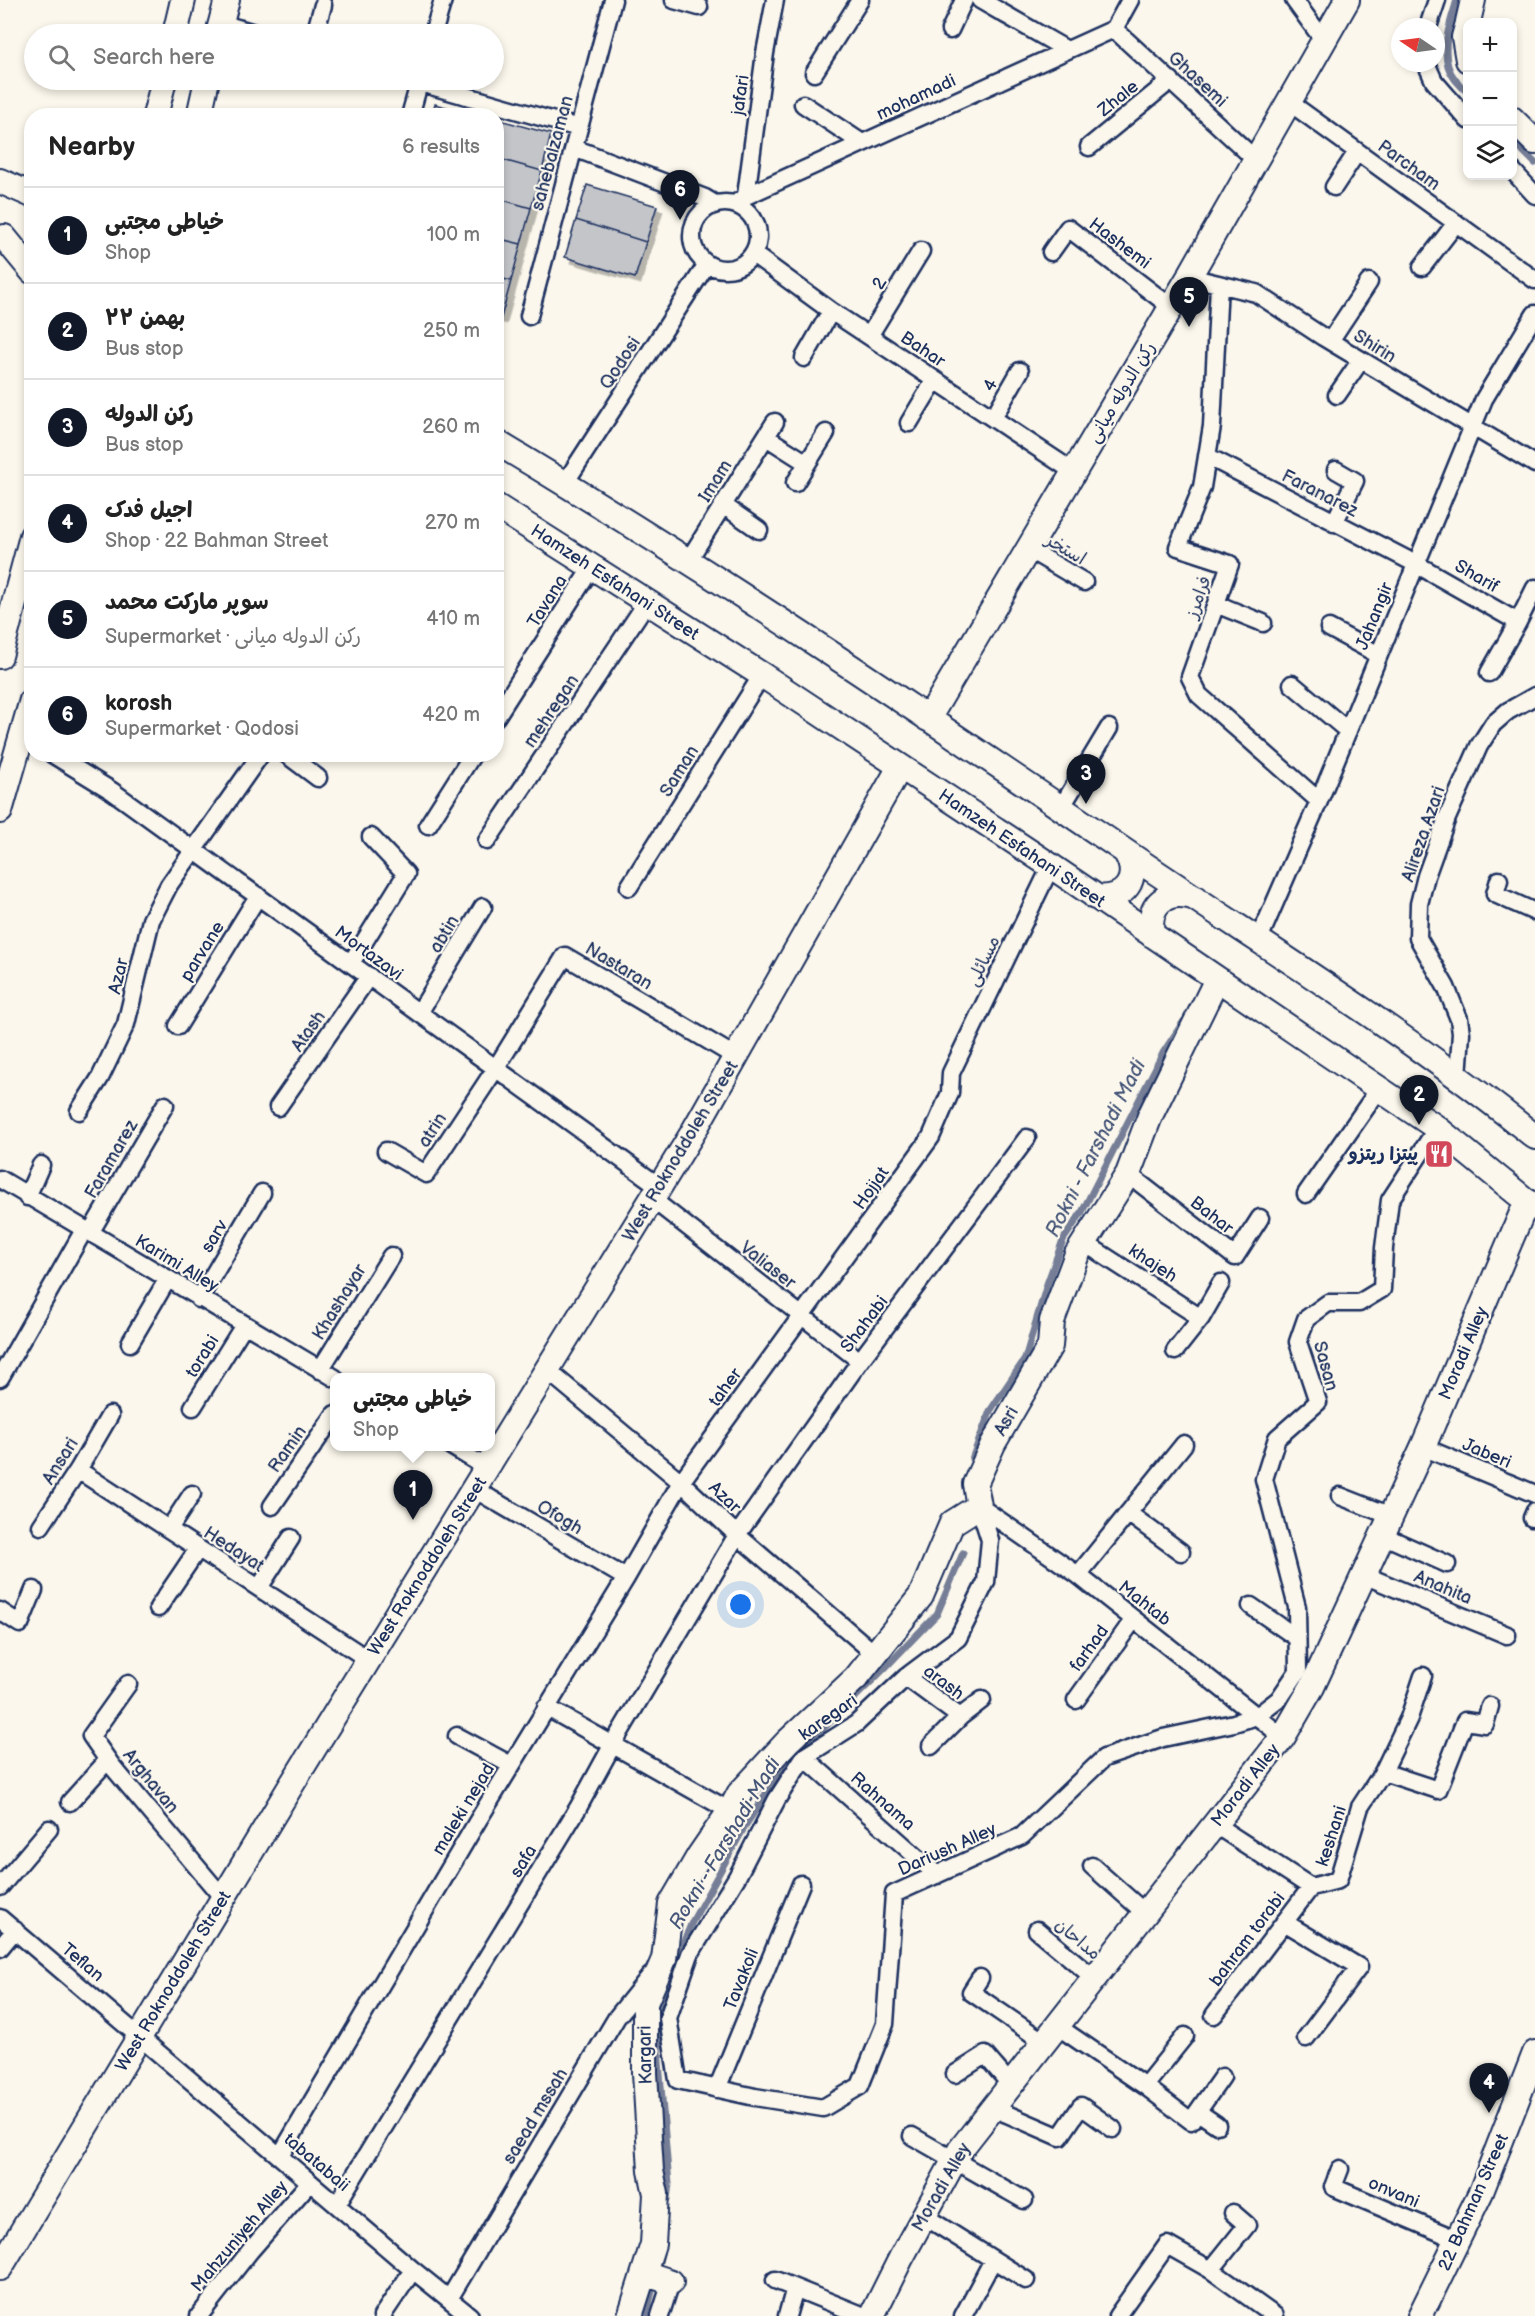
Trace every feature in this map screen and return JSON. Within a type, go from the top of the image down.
[{"type":"main road","points":[[177,24],[183,0]]},
{"type":"main road","points":[[220,24],[226,0]]},
{"type":"main road","name":"رکن الدوله میانی","points":[[928,719],[1189,277],[1347,0]]},
{"type":"main road","points":[[1469,18],[1473,0]]},
{"type":"main road","points":[[157,108],[162,90]]},
{"type":"main road","points":[[201,108],[205,90]]},
{"type":"main road","points":[[1517,124],[1535,142]]},
{"type":"main road","points":[[1,182],[24,181]]},
{"type":"main road","points":[[1,182],[24,192]]},
{"type":"main road","points":[[2,236],[24,246]]},
{"type":"main road","points":[[2,236],[24,262]]},
{"type":"main road","points":[[504,447],[688,561],[1259,939],[1458,1077],[1535,1137]]},
{"type":"main road","name":"Hamzeh Esfahani Street","points":[[504,511],[762,675],[1051,866],[1437,1128],[1531,1204]]},
{"type":"main road","points":[[0,656],[3,631],[24,562]]},
{"type":"main road","points":[[0,811],[24,747]]},
{"type":"main road","name":"West Roknoddoleh Street","points":[[0,2268],[223,1898],[656,1193],[736,1058],[900,766]]},
{"type":"main road","points":[[1095,897],[1116,896],[1130,882],[1131,862],[1126,853]]},
{"type":"main road","points":[[1152,935],[1150,923],[1161,901],[1178,894],[1196,898]]},
{"type":"main road","name":"Asri","points":[[979,1506],[975,1484],[993,1444],[1050,1346],[1052,1321],[1083,1242],[1128,1174],[1150,1116],[1217,979]]},
{"type":"main road","name":"Moradi Alley","points":[[872,2316],[954,2160],[1283,1737],[1312,1687],[1423,1447],[1531,1204]]},
{"type":"main road","points":[[730,1811],[739,1794],[787,1742],[856,1678],[921,1596],[951,1523],[979,1506]]},
{"type":"main road","name":"Kargari","points":[[630,2316],[653,2244],[656,2194],[651,2171],[645,2084],[645,2003],[664,1959],[671,1904],[699,1856],[730,1811]]},
{"type":"main road","name":"22 Bahman Street","points":[[1420,2316],[1481,2192],[1535,2053]]},
{"type":"main road","points":[[644,2273],[671,2282]]},
{"type":"street","points":[[436,24],[443,0]]},
{"type":"street","name":"sahebalzaman","points":[[529,316],[613,0]]},
{"type":"street","points":[[674,0],[699,7]]},
{"type":"street","name":"jafari","points":[[741,200],[775,0]]},
{"type":"street","points":[[814,73],[860,0]]},
{"type":"street","points":[[950,30],[964,0]]},
{"type":"street","points":[[1114,29],[1130,0]]},
{"type":"street","points":[[1294,0],[1324,41]]},
{"type":"street","points":[[1431,18],[1437,0]]},
{"type":"street","points":[[990,3],[1068,50]]},
{"type":"street","points":[[318,24],[323,5]]},
{"type":"street","name":"mohamadi","points":[[741,200],[1114,29]]},
{"type":"street","name":"Ghasemi","points":[[1114,29],[1255,159]]},
{"type":"street","points":[[1430,72],[1434,81],[1463,115]]},
{"type":"street","name":"Zhale","points":[[1089,147],[1171,80]]},
{"type":"street","points":[[412,108],[415,90]]},
{"type":"street","points":[[451,90],[579,128]]},
{"type":"street","name":"Parcham","points":[[1289,102],[1535,280]]},
{"type":"street","points":[[803,104],[862,143]]},
{"type":"street","points":[[574,148],[705,198],[715,204]]},
{"type":"street","points":[[1334,188],[1357,152]]},
{"type":"street","points":[[1517,175],[1535,195]]},
{"type":"street","points":[[741,200],[756,224],[757,244],[753,254],[737,267],[727,269],[707,264],[694,247],[693,226],[698,217],[715,204],[741,200]]},
{"type":"street","points":[[1422,267],[1456,223]]},
{"type":"street","name":"Hashemi","points":[[1051,252],[1068,228],[1171,307]]},
{"type":"street","name":"2","points":[[869,336],[921,251]]},
{"type":"street","name":"Bahar","points":[[753,254],[831,311],[1074,472]]},
{"type":"street","name":"Qodosi","points":[[565,483],[707,264]]},
{"type":"street","name":"Shirin","points":[[1189,277],[1256,292],[1330,341],[1535,464]]},
{"type":"street","points":[[1330,341],[1369,282]]},
{"type":"street","name":"فرامرز","points":[[1219,284],[1212,426],[1202,487],[1178,547],[1230,564],[1190,677],[1199,695],[1319,801]]},
{"type":"street","points":[[804,358],[831,311]]},
{"type":"street","name":"Jahangir","points":[[1259,939],[1319,801],[1484,399],[1535,314]]},
{"type":"street","points":[[1337,395],[1361,360]]},
{"type":"street","name":"4","points":[[993,418],[1020,370]]},
{"type":"street","points":[[909,423],[935,380]]},
{"type":"street","name":"Imam","points":[[688,561],[771,429],[807,463]]},
{"type":"street","points":[[795,483],[826,433]]},
{"type":"street","name":"Faranarez","points":[[1207,456],[1416,564]]},
{"type":"street","points":[[1334,523],[1355,481],[1336,470]]},
{"type":"street","points":[[723,505],[759,530]]},
{"type":"street","name":"استخر","points":[[1028,549],[1084,582]]},
{"type":"street","name":"Sharif","points":[[1416,564],[1518,622]]},
{"type":"street","name":"Tavana","points":[[504,704],[592,567]]},
{"type":"street","points":[[1489,673],[1535,588]]},
{"type":"street","name":"mehregan","points":[[488,841],[647,602]]},
{"type":"street","points":[[1216,604],[1263,623]]},
{"type":"street","points":[[1329,628],[1379,655]]},
{"type":"street","name":"Saman","points":[[629,887],[762,675]]},
{"type":"street","points":[[1292,684],[1348,731]]},
{"type":"street","name":"Alireza Azari","points":[[1458,1077],[1460,1019],[1446,987],[1418,938],[1419,904],[1426,876],[1447,818],[1479,746],[1493,724],[1508,711],[1535,696]]},
{"type":"street","points":[[1061,808],[1108,728]]},
{"type":"street","name":"Mortazavi","points":[[65,762],[112,791],[496,1068],[656,1193]]},
{"type":"street","name":"Azar","points":[[79,1111],[100,1078],[126,1024],[152,920],[169,885],[195,850],[251,762]]},
{"type":"street","points":[[297,762],[318,778]]},
{"type":"street","points":[[428,825],[468,762]]},
{"type":"street","points":[[351,963],[406,874],[371,837]]},
{"type":"street","name":"مسائلی","points":[[951,1072],[1051,866]]},
{"type":"street","points":[[1499,880],[1495,894],[1535,912]]},
{"type":"street","name":"parvane","points":[[178,1026],[258,896]]},
{"type":"street","name":"abtin","points":[[419,1013],[483,907]]},
{"type":"street","name":"Nastaran","points":[[496,1068],[565,956],[736,1058]]},
{"type":"street","name":"Atash","points":[[278,1107],[369,976]]},
{"type":"street","name":"atrin","points":[[386,1151],[426,1174],[496,1068]]},
{"type":"street","name":"Hojjat","points":[[802,1315],[931,1137],[950,1093],[951,1072]]},
{"type":"street","points":[[1306,1194],[1379,1089]]},
{"type":"street","name":"Faramarez","points":[[0,1377],[165,1105]]},
{"type":"street","name":"Sasan","points":[[1257,1716],[1279,1699],[1298,1671],[1296,1607],[1264,1479],[1277,1437],[1318,1402],[1298,1342],[1306,1318],[1328,1303],[1359,1303],[1382,1289],[1390,1200],[1437,1128]]},
{"type":"street","name":"Shahabi","points":[[737,1535],[860,1361],[1027,1138]]},
{"type":"street","points":[[27,1197],[41,1166]]},
{"type":"street","name":"Bahar","points":[[1128,1174],[1235,1257],[1260,1218]]},
{"type":"street","name":"Karimi Alley","points":[[0,1179],[328,1374]]},
{"type":"street","name":"sarv","points":[[199,1299],[262,1193]]},
{"type":"street","name":"Valiaser","points":[[656,1193],[860,1361]]},
{"type":"street","name":"khajeh","points":[[1083,1242],[1201,1318]]},
{"type":"street","name":"Khashayar","points":[[328,1374],[391,1256]]},
{"type":"street","points":[[130,1342],[167,1280]]},
{"type":"street","points":[[1174,1351],[1201,1318],[1221,1283]]},
{"type":"street","name":"taher","points":[[681,1482],[802,1315]]},
{"type":"street","name":"torabi","points":[[193,1407],[244,1325]]},
{"type":"street","name":"Azar","points":[[547,1370],[681,1482],[737,1535],[875,1654]]},
{"type":"street","name":"Ansari","points":[[41,1526],[78,1470],[110,1415]]},
{"type":"street","name":"Ramin","points":[[272,1506],[330,1421]]},
{"type":"street","points":[[1078,1575],[1184,1444]]},
{"type":"street","name":"Jaberi","points":[[1423,1447],[1535,1494]]},
{"type":"street","points":[[459,1451],[487,1468]]},
{"type":"street","name":"Hedayat","points":[[78,1470],[369,1660]]},
{"type":"street","name":"maleki nejad","points":[[280,2156],[511,1765],[626,1578],[681,1482]]},
{"type":"street","name":"Ofogh","points":[[474,1489],[626,1578]]},
{"type":"street","points":[[168,1529],[192,1494]]},
{"type":"street","points":[[1340,1496],[1447,1564]]},
{"type":"street","name":"Mahtab","points":[[979,1506],[1078,1575],[1283,1737]]},
{"type":"street","name":"karegari","points":[[678,2080],[668,2018],[690,1954],[737,1877],[777,1799],[804,1757],[856,1724],[906,1677],[958,1638],[986,1582],[990,1540],[979,1506]]},
{"type":"street","points":[[1128,1513],[1181,1552]]},
{"type":"street","name":"safa","points":[[337,2204],[578,1808],[613,1744],[737,1535]]},
{"type":"street","points":[[259,1588],[291,1538]]},
{"type":"street","points":[[158,1608],[198,1549]]},
{"type":"street","name":"Anahita","points":[[1364,1575],[1507,1635]]},
{"type":"street","points":[[0,1611],[20,1624],[34,1590]]},
{"type":"street","points":[[1251,1606],[1297,1638]]},
{"type":"street","name":"farhad","points":[[1076,1700],[1134,1619]]},
{"type":"street","name":"keshani","points":[[1214,1824],[1311,1887],[1338,1880],[1360,1807],[1383,1772],[1409,1718],[1423,1676]]},
{"type":"street","name":"arash","points":[[906,1677],[960,1717]]},
{"type":"street","name":"Arghavan","points":[[128,1684],[91,1736],[108,1760],[223,1898]]},
{"type":"street","name":"arash","points":[[931,1746],[960,1717],[982,1700]]},
{"type":"street","points":[[1383,1772],[1438,1790],[1465,1721],[1485,1724],[1490,1706]]},
{"type":"street","points":[[546,1707],[730,1811]]},
{"type":"street","name":"Dariush Alley","points":[[678,2080],[823,2108],[860,2086],[885,2024],[894,1894],[1023,1836],[1104,1758],[1163,1738],[1234,1724],[1257,1716]]},
{"type":"street","points":[[457,1736],[511,1765]]},
{"type":"street","name":"Rahnama","points":[[804,1757],[937,1875]]},
{"type":"street","points":[[70,1802],[108,1760]]},
{"type":"street","points":[[0,1887],[49,1829]]},
{"type":"street","points":[[1092,1866],[1145,1913]]},
{"type":"street","name":"Tavakoli","points":[[717,2089],[801,1884]]},
{"type":"street","name":"bahram torabi","points":[[1214,2015],[1311,1887]]},
{"type":"street","name":"Teflan","points":[[0,1918],[141,2036]]},
{"type":"street","points":[[1284,1922],[1359,1967],[1306,2038]]},
{"type":"street","points":[[0,1948],[15,1930]]},
{"type":"street","name":"مداحان","points":[[1037,1930],[1094,1978]]},
{"type":"street","name":"saead mssah","points":[[449,2299],[617,2017],[664,1959]]},
{"type":"street","points":[[980,1978],[971,1992],[1145,2086],[1191,2121],[1222,2077]]},
{"type":"street","name":"tabatabaii","points":[[141,2036],[413,2270],[470,2316]]},
{"type":"street","points":[[1145,2086],[1185,2036]]},
{"type":"street","points":[[955,2074],[985,2055],[1011,2085]]},
{"type":"street","points":[[993,2108],[1060,2138],[1081,2106],[1113,2129]]},
{"type":"street","points":[[1198,2112],[1217,2125]]},
{"type":"street","points":[[912,2136],[1024,2200]]},
{"type":"street","name":"onvani","points":[[1340,2169],[1333,2187],[1458,2240]]},
{"type":"street","name":"Mahzuniyeh Alley","points":[[199,2316],[249,2251],[310,2182]]},
{"type":"street","points":[[1211,2270],[1247,2225],[1233,2213]]},
{"type":"street","points":[[924,2216],[1026,2280]]},
{"type":"street","points":[[1117,2316],[1167,2245],[1211,2270],[1275,2316]]},
{"type":"street","points":[[963,2316],[993,2260]]},
{"type":"street","points":[[382,2316],[413,2270]]},
{"type":"street","points":[[775,2280],[864,2316]]},
{"type":"street","points":[[660,2316],[671,2282]]},
{"type":"street","points":[[787,2316],[795,2288]]},
{"type":"building","points":[[435,104],[449,108],[434,108]]},
{"type":"building","points":[[504,121],[551,134],[542,171],[504,160]]},
{"type":"building","points":[[504,160],[542,171],[531,208],[504,200]]},
{"type":"building","points":[[587,185],[657,206],[646,242],[576,220]]},
{"type":"building","points":[[504,200],[531,208],[521,244],[504,240]]},
{"type":"building","points":[[576,220],[646,242],[635,278],[565,257]]},
{"type":"building","points":[[504,240],[521,244],[511,281],[504,279]]},
{"type":"building","points":[[504,279],[511,281],[504,307]]},
{"type":"waterway","points":[[1457,0],[1448,32],[1446,58],[1451,74],[1463,88]]},
{"type":"waterway","points":[[1517,145],[1535,163]]},
{"type":"waterway","name":"Rokni - Farshadi Madi","points":[[972,1459],[990,1411],[1025,1359],[1047,1284],[1063,1240],[1082,1212],[1163,1053],[1184,1021]]},
{"type":"waterway","name":"Rokni - Farshadi Madi","points":[[673,1967],[692,1922],[745,1826],[782,1769],[937,1614],[963,1553]]},
{"type":"waterway","name":"Rokni - Farshadi Madi","points":[[665,1986],[662,1994],[658,2050],[669,2184],[667,2199]]},
{"type":"waterway","name":"Rokni - Farshadi Madi","points":[[646,2316],[661,2254]]},
{"type":"place","name":"korosh","points":[[680,220]]},
{"type":"place","name":"سوپر مارکت محمد","points":[[1189,327]]},
{"type":"place","name":"رکن الدوله","points":[[1086,804]]},
{"type":"place","name":"۲۲ بهمن","points":[[1419,1125]]},
{"type":"place","name":"پیتزا ریتزو","points":[[1439,1154]]},
{"type":"place","name":"خیاطی مجتبی","points":[[413,1520]]},
{"type":"place","name":"اجیل فدک","points":[[1489,2113]]}]
